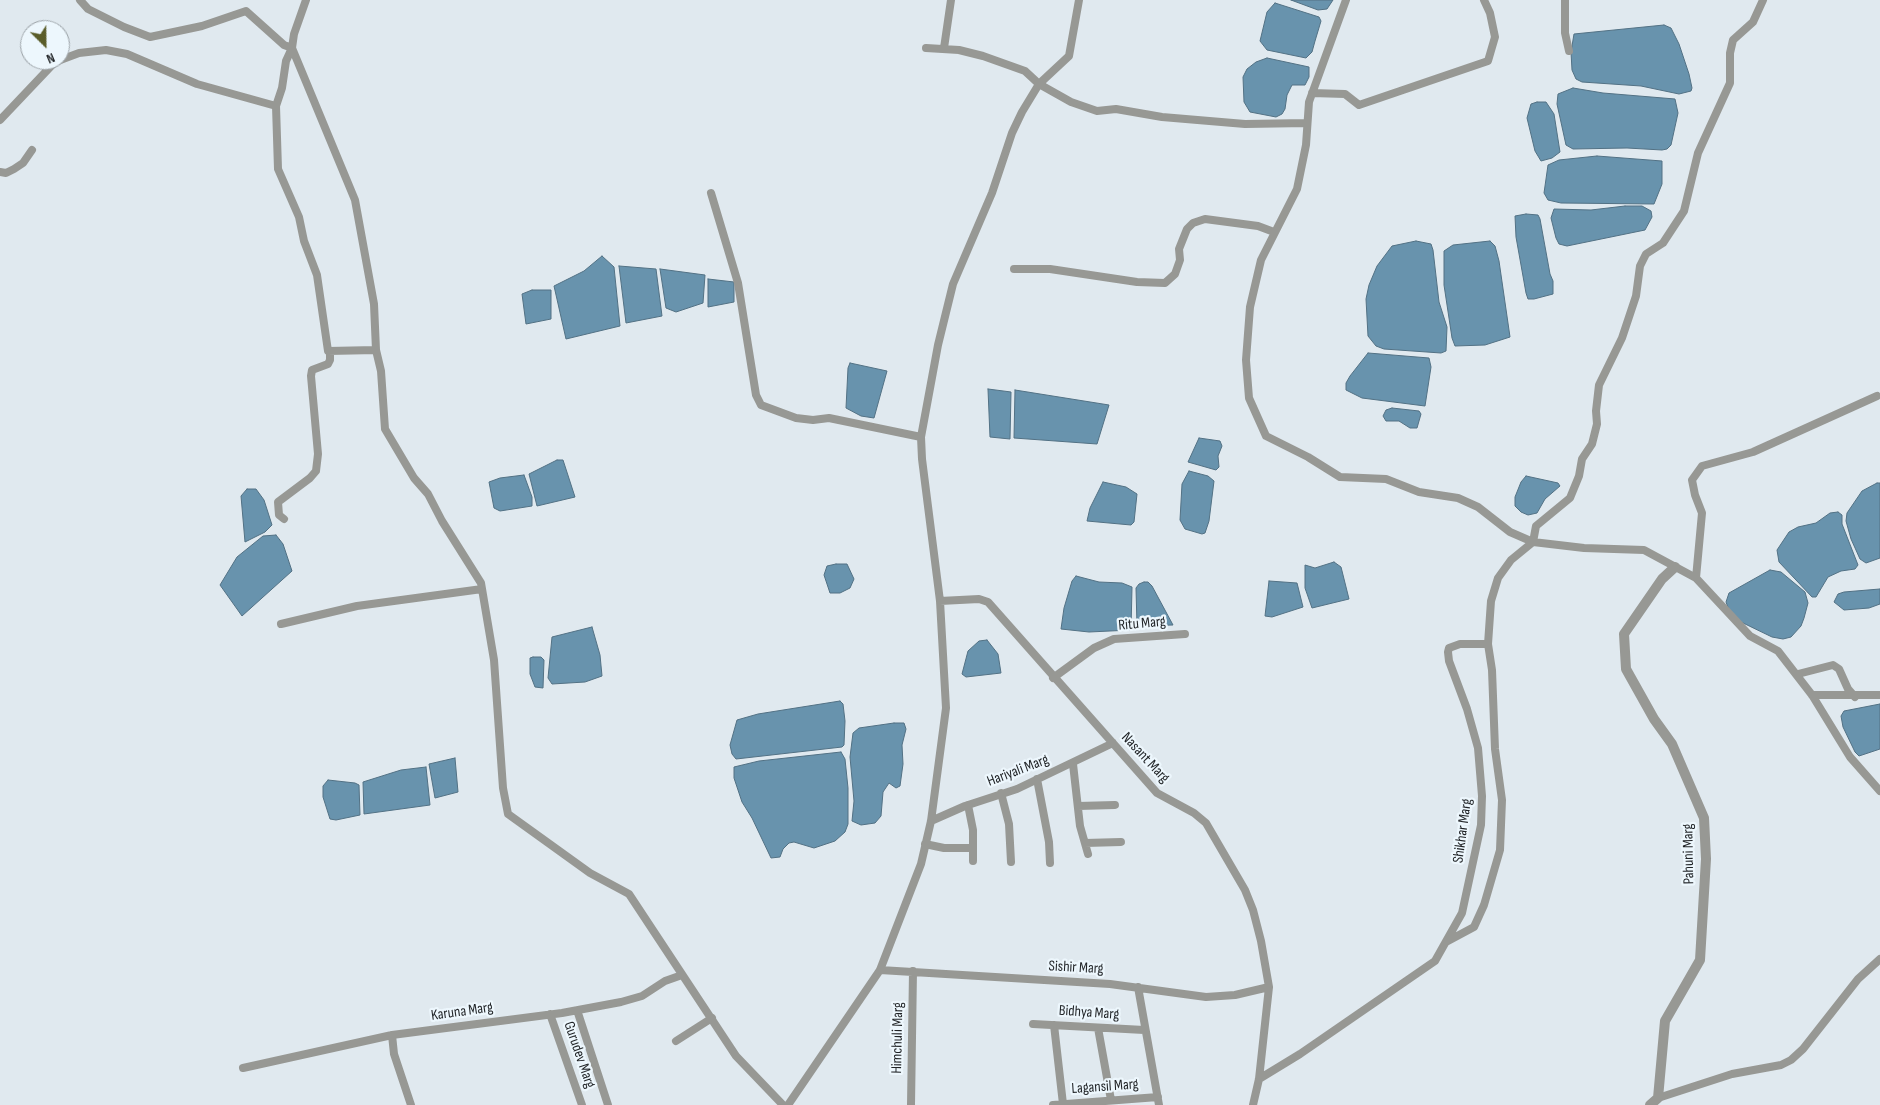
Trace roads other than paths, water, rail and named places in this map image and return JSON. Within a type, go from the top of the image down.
[{"type":"street","points":[[80,0],[88,9],[124,27],[150,37],[202,26],[246,11],[284,45],[292,48],[355,200],[374,304],[376,350],[381,371],[385,429],[414,478],[428,494],[442,521],[481,583],[494,660],[502,780],[508,814],[590,873],[629,894],[736,1056],[783,1105]]},
{"type":"street","points":[[284,519],[276,509],[278,502],[310,478],[316,471],[318,454],[311,376],[312,370],[328,364],[330,360],[317,275],[304,241],[299,216],[278,170],[276,106],[282,88],[286,61],[292,48],[300,13],[306,0]]},
{"type":"street","points":[[944,48],[951,0]]},
{"type":"street","points":[[788,1105],[880,970],[908,903],[925,844],[931,821],[946,708],[940,601],[922,459],[921,437],[938,345],[952,284],[992,193],[1012,133],[1039,84],[1069,56],[1079,0]]},
{"type":"street","points":[[1346,0],[1309,102],[1298,189],[1261,260],[1250,307],[1246,360],[1248,398],[1266,436],[1340,477],[1386,479],[1419,492],[1458,498],[1478,507],[1510,532],[1533,542],[1584,548],[1644,550],[1696,578],[1750,636],[1778,651],[1798,674],[1850,757],[1880,790]]},
{"type":"street","points":[[1312,93],[1346,94],[1359,105],[1488,61],[1495,37],[1490,13],[1484,0]]},
{"type":"street","points":[[1565,0],[1565,33],[1569,51]]},
{"type":"street","points":[[1446,942],[1474,927],[1484,905],[1500,850],[1502,800],[1495,749],[1492,670],[1488,644],[1491,601],[1498,578],[1511,560],[1533,542],[1536,526],[1570,498],[1582,459],[1592,444],[1598,424],[1596,411],[1599,385],[1622,338],[1636,296],[1640,266],[1646,254],[1663,243],[1684,211],[1698,153],[1730,83],[1732,65],[1730,53],[1733,40],[1753,22],[1763,0]]},
{"type":"street","points":[[926,48],[944,48],[983,56],[1025,71],[1039,84],[1071,102],[1097,111],[1116,109],[1162,117],[1245,124],[1307,123]]},
{"type":"street","points":[[0,120],[55,62],[79,53],[106,50],[127,54],[197,84],[276,106]]},
{"type":"street","points":[[0,172],[6,173],[23,163],[32,150]]},
{"type":"street","points":[[711,193],[738,283],[756,395],[760,405],[796,418],[813,420],[829,418],[921,437]]},
{"type":"street","points":[[1014,269],[1050,269],[1129,281],[1165,282],[1175,274],[1180,260],[1179,249],[1187,229],[1193,223],[1206,219],[1258,226],[1274,232]]},
{"type":"street","points":[[330,351],[376,350]]},
{"type":"street","points":[[1696,578],[1702,513],[1692,480],[1702,466],[1753,452],[1877,396]]},
{"type":"street","name":"Pahuni Marg","points":[[1654,1102],[1665,1021],[1700,960],[1706,859],[1704,818],[1672,744],[1654,720],[1626,669],[1624,634],[1662,579],[1675,567]]},
{"type":"street","points":[[281,624],[358,606],[482,589]]},
{"type":"street","name":"Nasant Marg","points":[[940,601],[979,599],[988,602],[1053,678],[1157,793],[1175,805],[1194,813],[1206,823],[1245,890],[1253,910],[1269,987],[1259,1078],[1253,1105]]},
{"type":"street","name":"Ritu Marg","points":[[1053,678],[1094,648],[1114,639],[1185,634]]},
{"type":"street","name":"Shikhar Marg","points":[[1259,1078],[1308,1048],[1436,961],[1462,913],[1481,825],[1482,796],[1478,748],[1467,709],[1449,661],[1448,652],[1449,648],[1460,644],[1488,644]]},
{"type":"street","points":[[1798,674],[1833,665],[1839,669],[1848,690],[1855,697]]},
{"type":"street","points":[[1812,695],[1855,697],[1880,695]]},
{"type":"street","name":"Hariyali Marg","points":[[931,821],[1073,764],[1113,744]]},
{"type":"street","points":[[1073,764],[1078,806],[1088,854]]},
{"type":"street","points":[[1037,779],[1049,842],[1050,863]]},
{"type":"street","points":[[1002,793],[1010,824],[1011,862]]},
{"type":"street","points":[[968,805],[973,830],[974,861]]},
{"type":"street","points":[[1078,806],[1115,805]]},
{"type":"street","points":[[1085,843],[1121,842]]},
{"type":"street","points":[[925,844],[944,848],[973,848]]},
{"type":"street","points":[[1654,1102],[1732,1074],[1781,1065],[1791,1060],[1803,1048],[1858,979],[1880,959]]},
{"type":"street","name":"Sishir Marg","points":[[880,970],[1110,984],[1206,997],[1235,996],[1269,987]]},
{"type":"street","name":"Himchuli Marg","points":[[911,1105],[913,971]]},
{"type":"street","name":"Karuna Marg","points":[[242,1068],[392,1034],[550,1014],[621,1002],[642,996],[665,981],[682,975]]},
{"type":"street","points":[[1138,987],[1144,1030],[1158,1101]]},
{"type":"street","points":[[577,1010],[608,1105]]},
{"type":"street","name":"Gurudev Marg","points":[[550,1014],[582,1105]]},
{"type":"street","points":[[676,1042],[712,1018]]},
{"type":"street","name":"Bidhya Marg","points":[[1033,1024],[1144,1030]]},
{"type":"street","points":[[1054,1025],[1063,1104]]},
{"type":"street","points":[[1098,1028],[1111,1100]]},
{"type":"street","points":[[392,1034],[394,1054],[411,1105]]},
{"type":"street","name":"Lagansil Marg","points":[[1053,1105],[1111,1100],[1158,1101]]},
{"type":"water","points":[[1291,0],[1333,0],[1327,9],[1318,10]]},
{"type":"water","points":[[1275,3],[1319,17],[1321,21],[1312,52],[1306,58],[1267,50],[1260,41],[1267,12]]},
{"type":"water","points":[[1664,25],[1671,28],[1679,44],[1689,74],[1691,91],[1679,94],[1641,86],[1582,82],[1576,79],[1572,70],[1571,52],[1574,34]]},
{"type":"water","points":[[1267,58],[1309,67],[1309,77],[1305,85],[1292,85],[1287,95],[1285,109],[1282,114],[1276,117],[1250,112],[1244,102],[1243,77],[1247,69],[1256,62]]},
{"type":"water","points":[[1573,88],[1603,93],[1675,99],[1678,113],[1671,145],[1667,149],[1662,150],[1627,148],[1573,149],[1566,145],[1557,104],[1558,94]]},
{"type":"water","points":[[1546,102],[1554,114],[1560,152],[1552,158],[1541,161],[1535,151],[1527,118],[1531,104]]},
{"type":"water","points":[[1597,156],[1662,161],[1662,184],[1654,204],[1561,203],[1548,200],[1544,193],[1548,165],[1559,160]]},
{"type":"water","points":[[1642,206],[1651,211],[1652,217],[1645,230],[1567,246],[1559,244],[1551,218],[1554,209],[1591,210]]},
{"type":"water","points":[[1526,214],[1538,215],[1540,219],[1553,281],[1553,294],[1534,299],[1528,299],[1526,293],[1516,237],[1515,216]]},
{"type":"water","points":[[1416,241],[1431,244],[1433,250],[1439,302],[1447,327],[1446,351],[1441,353],[1384,349],[1376,346],[1368,336],[1366,299],[1369,285],[1377,266],[1392,246]]},
{"type":"water","points":[[1490,241],[1495,246],[1499,261],[1510,337],[1485,345],[1455,346],[1452,338],[1444,285],[1444,251],[1453,245]]},
{"type":"water","points":[[602,256],[614,267],[620,326],[566,339],[554,286],[584,271]]},
{"type":"water","points":[[619,266],[656,269],[662,316],[626,323]]},
{"type":"water","points":[[660,269],[705,275],[703,303],[676,312],[666,308]]},
{"type":"water","points":[[708,279],[734,282],[734,302],[708,307]]},
{"type":"water","points":[[532,290],[551,290],[551,319],[526,324],[522,294]]},
{"type":"water","points":[[1368,353],[1429,358],[1431,367],[1425,406],[1362,398],[1346,390],[1346,383],[1350,376]]},
{"type":"water","points":[[850,363],[887,371],[874,418],[861,416],[846,408],[848,368]]},
{"type":"water","points":[[988,389],[1011,392],[1010,439],[990,437]]},
{"type":"water","points":[[1015,390],[1109,405],[1097,444],[1014,438]]},
{"type":"water","points":[[1392,408],[1419,411],[1421,414],[1417,428],[1410,428],[1399,421],[1386,421],[1383,416],[1386,410]]},
{"type":"water","points":[[1199,438],[1220,441],[1222,446],[1218,456],[1219,467],[1216,470],[1188,462]]},
{"type":"water","points":[[557,460],[563,460],[575,497],[537,506],[529,474]]},
{"type":"water","points":[[1189,471],[1208,476],[1214,481],[1209,521],[1205,533],[1202,534],[1185,529],[1180,520],[1182,484]]},
{"type":"water","points":[[524,475],[532,497],[532,506],[500,511],[494,508],[489,482],[500,478]]},
{"type":"water","points":[[1526,476],[1558,483],[1560,486],[1545,499],[1537,513],[1528,515],[1521,512],[1515,506],[1515,497],[1521,482]]},
{"type":"water","points":[[1103,482],[1126,487],[1137,494],[1134,522],[1131,525],[1087,521],[1090,508]]},
{"type":"water","points":[[1880,483],[1880,558],[1866,563],[1860,559],[1851,539],[1846,521],[1847,513],[1862,491]]},
{"type":"water","points":[[247,489],[256,489],[264,500],[272,525],[265,532],[245,542],[241,496]]},
{"type":"water","points":[[1838,512],[1842,515],[1842,524],[1858,565],[1855,569],[1841,571],[1828,577],[1816,597],[1812,597],[1779,562],[1777,550],[1789,532],[1798,527],[1816,523],[1830,513]]},
{"type":"water","points":[[276,535],[283,544],[292,571],[242,616],[220,585],[237,557],[263,536]]},
{"type":"water","points":[[1334,562],[1341,567],[1349,599],[1312,608],[1305,588],[1305,565],[1315,568]]},
{"type":"water","points":[[847,564],[854,579],[850,588],[840,593],[830,593],[824,575],[827,566]]},
{"type":"water","points":[[1770,570],[1781,572],[1805,592],[1808,603],[1801,626],[1791,637],[1783,639],[1772,637],[1741,622],[1729,610],[1726,602],[1729,593]]},
{"type":"water","points":[[1076,576],[1099,582],[1122,583],[1132,587],[1131,630],[1089,632],[1061,629],[1064,608],[1072,581]]},
{"type":"water","points":[[1269,581],[1297,583],[1303,607],[1272,617],[1265,616]]},
{"type":"water","points":[[1144,582],[1148,582],[1152,586],[1173,625],[1137,626],[1136,588]]},
{"type":"water","points":[[1880,589],[1880,604],[1869,608],[1844,610],[1834,602],[1838,594],[1844,592]]},
{"type":"water","points":[[592,627],[600,655],[602,676],[585,682],[552,684],[548,678],[552,637]]},
{"type":"water","points":[[987,640],[998,654],[1001,673],[966,677],[962,674],[968,651],[979,641]]},
{"type":"water","points":[[541,657],[544,660],[543,688],[535,687],[530,674],[530,658]]},
{"type":"water","points":[[840,701],[843,704],[845,721],[844,745],[842,747],[736,759],[732,754],[730,745],[737,720],[758,714]]},
{"type":"water","points":[[1880,704],[1880,749],[1859,756],[1855,752],[1843,727],[1841,716],[1844,711]]},
{"type":"water","points":[[904,723],[906,729],[902,745],[903,764],[900,786],[896,788],[889,783],[883,792],[881,816],[875,823],[861,825],[852,821],[854,801],[850,757],[853,733],[859,728]]},
{"type":"water","points":[[841,752],[845,759],[848,788],[848,824],[845,832],[835,841],[814,848],[794,842],[789,843],[783,849],[780,857],[771,858],[752,818],[742,802],[734,778],[734,767],[759,761]]},
{"type":"water","points":[[455,758],[458,792],[435,798],[429,764]]},
{"type":"water","points":[[426,767],[430,805],[364,814],[363,782],[401,770]]},
{"type":"water","points":[[328,780],[359,785],[360,815],[336,820],[330,819],[323,797],[323,786]]}]
